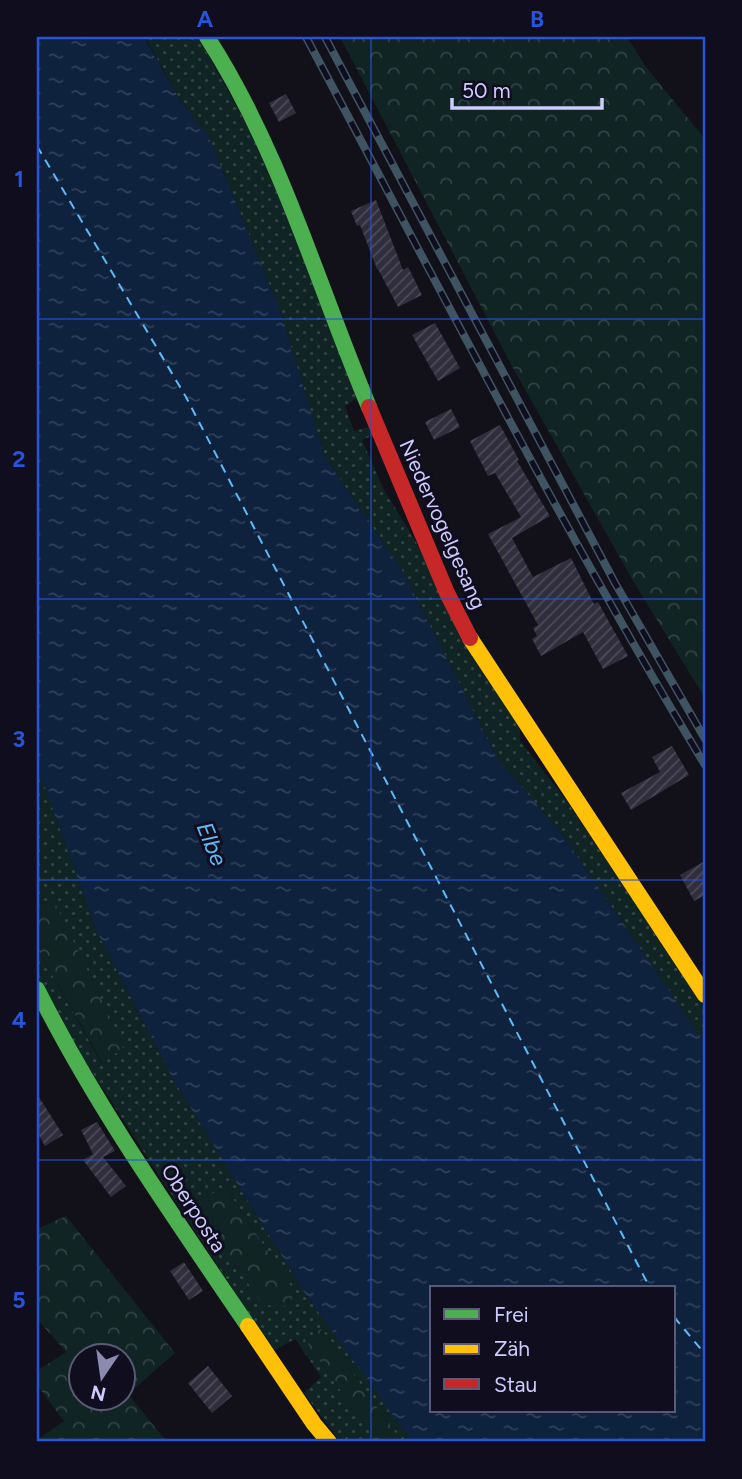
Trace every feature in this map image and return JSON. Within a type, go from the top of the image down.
[{"type":"street","name":"Niedervogelgesang","points":[[206,37],[234,79],[267,148],[365,397],[447,593],[477,651],[705,995]]},
{"type":"street","name":"Oberposta","points":[[37,989],[56,1027],[158,1194],[314,1424],[329,1442]]},
{"type":"green space","points":[[145,37],[198,37],[261,150],[358,397],[345,406],[354,431],[370,427],[374,435],[362,440],[384,490],[520,728],[520,741],[566,800],[705,1008],[705,1043],[562,834],[497,758],[402,570],[325,457],[278,305],[208,135],[183,105]]},
{"type":"green space","points":[[340,37],[627,37],[646,67],[705,139],[705,698],[633,581],[513,368]]},
{"type":"green space","points":[[37,765],[96,930],[173,1079],[304,1292],[412,1442],[402,1442],[321,1329],[305,1340],[377,1442],[340,1442],[304,1393],[321,1377],[295,1339],[273,1351],[62,1026],[37,976],[37,948],[102,1064],[124,1046],[53,900],[37,908]],"holes":[[[226,1188],[296,1294],[282,1308],[195,1202]]]},
{"type":"green space","points":[[53,899],[124,1046],[103,1064],[37,948],[37,908]]},
{"type":"green space","points":[[225,1187],[296,1294],[282,1308],[262,1304],[194,1203]]},
{"type":"green space","points":[[66,1216],[175,1353],[136,1387],[136,1342],[66,1342],[66,1352],[37,1319],[37,1229]]},
{"type":"green space","points":[[321,1329],[402,1442],[377,1442],[305,1340]]},
{"type":"green space","points":[[66,1352],[66,1412],[136,1412],[136,1404],[167,1442],[37,1442],[64,1421],[37,1385],[37,1371]]},
{"type":"water","name":"Elbe","points":[[37,37],[144,37],[183,105],[208,135],[278,305],[325,457],[402,570],[497,758],[562,834],[705,1043],[705,1442],[412,1442],[304,1292],[173,1079],[96,930],[37,765]]},
{"type":"building","points":[[286,94],[296,113],[279,122],[269,103]]},
{"type":"building","points":[[376,200],[403,270],[408,267],[422,295],[398,307],[377,269],[360,225],[357,226],[351,211]]},
{"type":"building","points":[[435,323],[460,368],[438,381],[412,335]]},
{"type":"building","points":[[451,409],[460,427],[434,440],[425,422]]},
{"type":"building","points":[[500,425],[519,460],[517,461],[550,516],[512,538],[533,577],[571,558],[594,604],[598,602],[628,656],[603,669],[583,632],[541,656],[532,639],[537,636],[533,628],[538,625],[488,534],[521,517],[495,473],[488,476],[470,441]]},
{"type":"building","points":[[672,746],[689,775],[631,810],[621,793],[660,772],[652,757]]},
{"type":"building","points":[[705,861],[705,895],[694,901],[680,875]]},
{"type":"building","points":[[37,1094],[63,1135],[45,1146],[37,1132]]},
{"type":"building","points":[[97,1122],[115,1151],[103,1157],[126,1186],[111,1197],[83,1160],[93,1154],[81,1130]]},
{"type":"building","points":[[184,1262],[203,1291],[189,1300],[170,1271]]},
{"type":"building","points":[[208,1366],[232,1396],[212,1413],[188,1383]]},
{"type":"ferry route","points":[[37,146],[186,397],[649,1286]]},
{"type":"ferry route","points":[[676,1319],[705,1354]]},
{"type":"railway","points":[[306,37],[550,495],[705,765]]},
{"type":"railway","points":[[325,37],[615,583],[705,739]]},
{"type":"traffic: fast","points":[[207,37],[233,80],[277,171],[369,407]]},
{"type":"traffic: fast","points":[[37,989],[110,1119],[248,1326]]},
{"type":"traffic: slow","points":[[470,638],[705,995]]},
{"type":"traffic: slow","points":[[248,1326],[329,1442]]},
{"type":"traffic: jam","points":[[369,407],[447,593],[470,638]]}]
